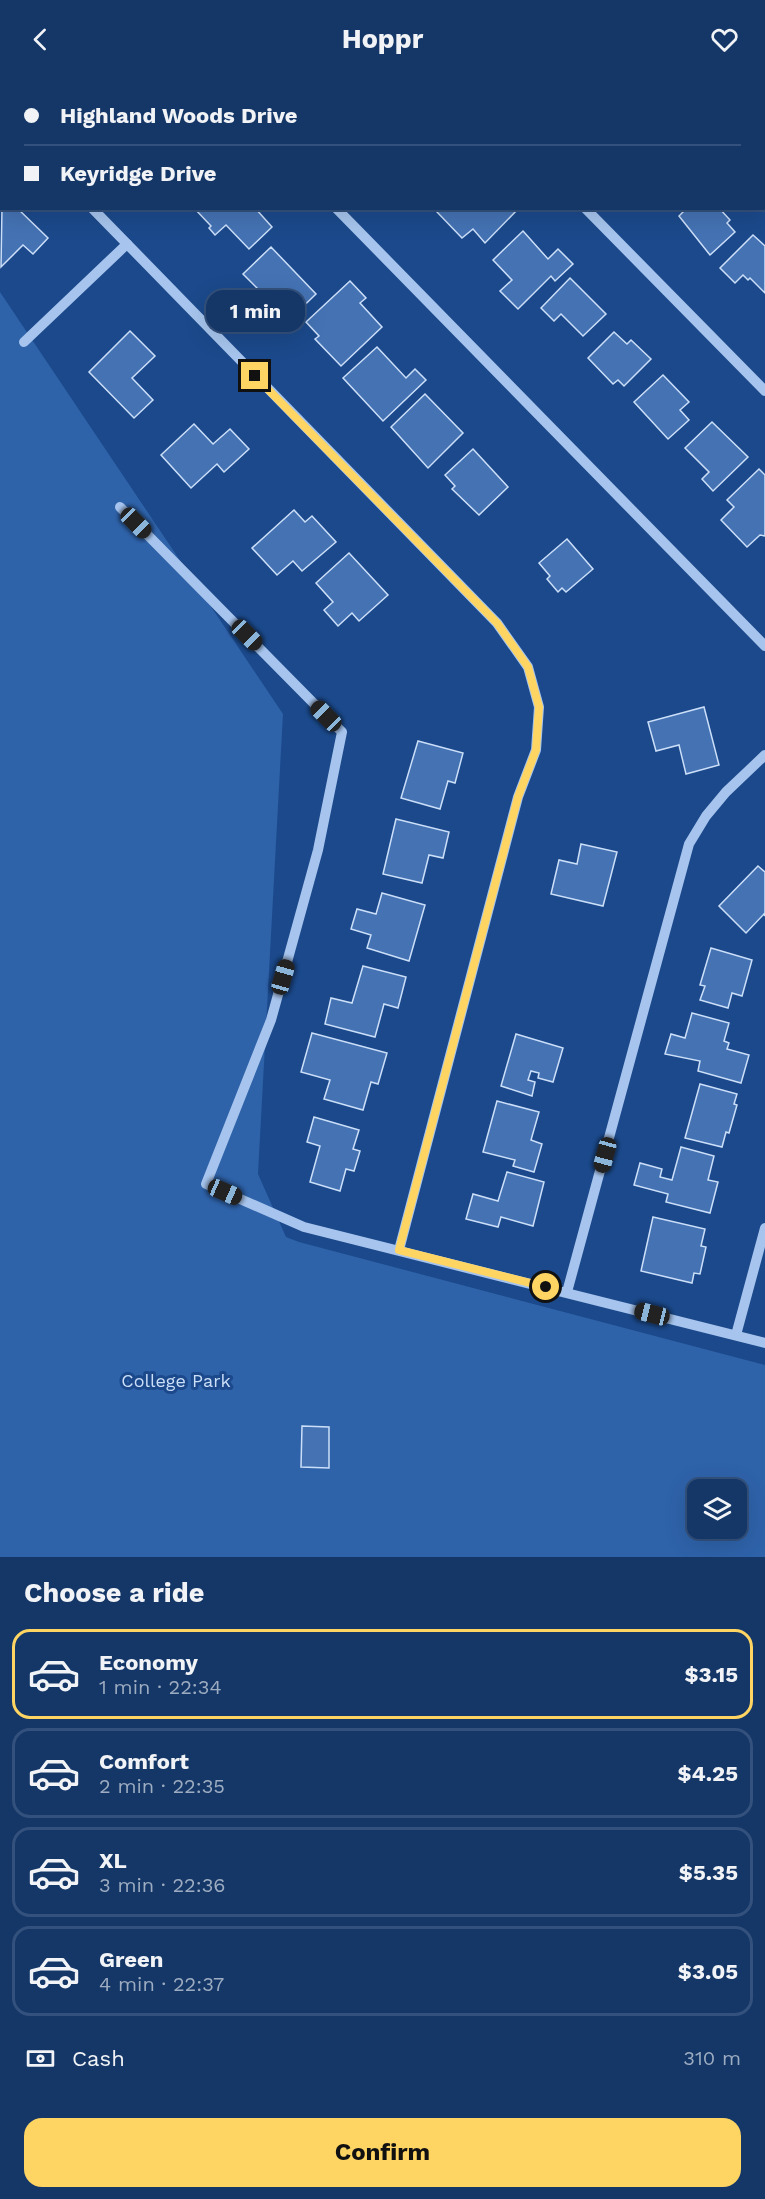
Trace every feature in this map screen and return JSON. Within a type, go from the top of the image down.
[{"type":"street","points":[[94,210],[497,623],[528,667],[539,707],[536,750],[518,797],[399,1250]]},
{"type":"street","points":[[338,210],[765,646]]},
{"type":"street","points":[[587,210],[765,391]]},
{"type":"street","points":[[24,342],[127,244]]},
{"type":"street","points":[[120,507],[342,732],[318,850],[271,1020],[206,1184],[304,1227],[765,1343]]},
{"type":"street","points":[[567,1292],[689,844],[706,816],[765,755]]},
{"type":"street","points":[[736,1335],[765,1228]]},
{"type":"green space","name":"College Park","points":[[0,292],[283,714],[258,1174],[286,1237],[765,1365],[765,1557],[0,1557]]},
{"type":"building","points":[[2,210],[19,210],[48,238],[33,254],[23,245],[1,267]]},
{"type":"building","points":[[196,210],[257,210],[272,227],[249,249],[226,225],[215,235],[209,228],[211,226]]},
{"type":"building","points":[[517,210],[485,243],[473,229],[462,238],[436,211]]},
{"type":"building","points":[[685,210],[721,210],[730,220],[727,223],[735,232],[710,255],[679,216]]},
{"type":"building","points":[[523,231],[548,259],[558,249],[573,264],[555,281],[551,276],[518,309],[500,291],[512,280],[493,260]]},
{"type":"building","points":[[753,235],[765,246],[765,293],[750,278],[748,280],[743,275],[735,283],[720,268]]},
{"type":"building","points":[[271,247],[316,294],[285,324],[263,301],[266,297],[243,274]]},
{"type":"building","points":[[570,278],[606,314],[583,336],[561,314],[554,321],[541,308]]},
{"type":"building","points":[[350,281],[366,298],[360,303],[382,327],[341,366],[315,339],[319,336],[306,322]]},
{"type":"building","points":[[130,331],[155,356],[132,378],[153,400],[134,418],[89,372]]},
{"type":"building","points":[[614,332],[627,344],[631,340],[651,359],[624,386],[618,380],[613,384],[588,358]]},
{"type":"building","points":[[377,347],[406,378],[415,369],[426,380],[383,421],[343,378]]},
{"type":"building","points":[[663,375],[689,402],[680,410],[689,420],[668,439],[634,402]]},
{"type":"building","points":[[425,394],[463,433],[428,468],[391,427]]},
{"type":"building","points":[[712,422],[748,457],[713,491],[702,479],[709,472],[685,448]]},
{"type":"building","points":[[194,424],[213,444],[230,429],[249,449],[224,472],[217,464],[191,488],[161,455]]},
{"type":"building","points":[[473,449],[508,487],[479,515],[452,489],[455,486],[445,475]]},
{"type":"building","points":[[759,469],[765,475],[765,536],[760,535],[747,547],[721,520],[734,507],[727,500]]},
{"type":"building","points":[[294,510],[305,522],[312,516],[336,542],[302,571],[293,561],[277,575],[252,548]]},
{"type":"building","points":[[567,539],[593,569],[566,592],[562,588],[558,592],[547,579],[550,576],[539,563]]},
{"type":"building","points":[[349,553],[388,595],[359,621],[352,613],[338,626],[324,610],[333,602],[316,583]]},
{"type":"building","points":[[704,707],[719,765],[686,774],[679,745],[656,751],[648,722]]},
{"type":"building","points":[[418,741],[463,753],[455,783],[448,781],[440,809],[401,798]]},
{"type":"building","points":[[396,819],[449,832],[443,858],[429,855],[422,883],[383,874]]},
{"type":"building","points":[[581,844],[617,852],[603,906],[551,894],[559,860],[577,864]]},
{"type":"building","points":[[758,866],[765,872],[765,916],[764,914],[746,933],[719,906]]},
{"type":"building","points":[[382,893],[425,905],[409,961],[367,948],[371,935],[351,929],[357,909],[376,914]]},
{"type":"building","points":[[711,948],[752,960],[742,996],[732,993],[728,1008],[700,1000],[705,986],[700,985]]},
{"type":"building","points":[[363,966],[406,977],[398,1008],[384,1004],[375,1037],[325,1024],[331,998],[352,1003]]},
{"type":"building","points":[[692,1013],[729,1023],[724,1041],[729,1043],[727,1049],[749,1055],[741,1083],[698,1071],[700,1061],[665,1054],[671,1034],[685,1038]]},
{"type":"building","points":[[312,1033],[387,1053],[378,1084],[371,1082],[363,1110],[324,1099],[330,1080],[301,1072]]},
{"type":"building","points":[[516,1034],[563,1048],[553,1082],[538,1078],[539,1073],[531,1071],[528,1080],[535,1082],[532,1096],[501,1086]]},
{"type":"building","points":[[700,1084],[737,1094],[734,1104],[737,1105],[729,1133],[726,1132],[722,1147],[685,1138]]},
{"type":"building","points":[[497,1101],[539,1112],[531,1140],[542,1144],[534,1172],[513,1166],[515,1160],[483,1152]]},
{"type":"building","points":[[314,1117],[359,1130],[353,1149],[360,1151],[354,1171],[346,1169],[340,1191],[310,1182],[320,1146],[307,1142]]},
{"type":"building","points":[[681,1147],[714,1156],[708,1180],[718,1182],[710,1213],[666,1202],[668,1194],[634,1185],[640,1163],[662,1169],[660,1177],[672,1180]]},
{"type":"building","points":[[507,1172],[544,1182],[533,1226],[501,1217],[498,1227],[466,1219],[473,1194],[498,1201]]},
{"type":"building","points":[[653,1217],[705,1229],[701,1246],[706,1247],[700,1274],[694,1273],[692,1283],[641,1271]]},
{"type":"building","points":[[302,1426],[329,1427],[329,1468],[301,1467]]},
{"type":"route","points":[[255,376],[497,623],[528,667],[539,707],[536,750],[518,797],[399,1250],[546,1287]]}]
